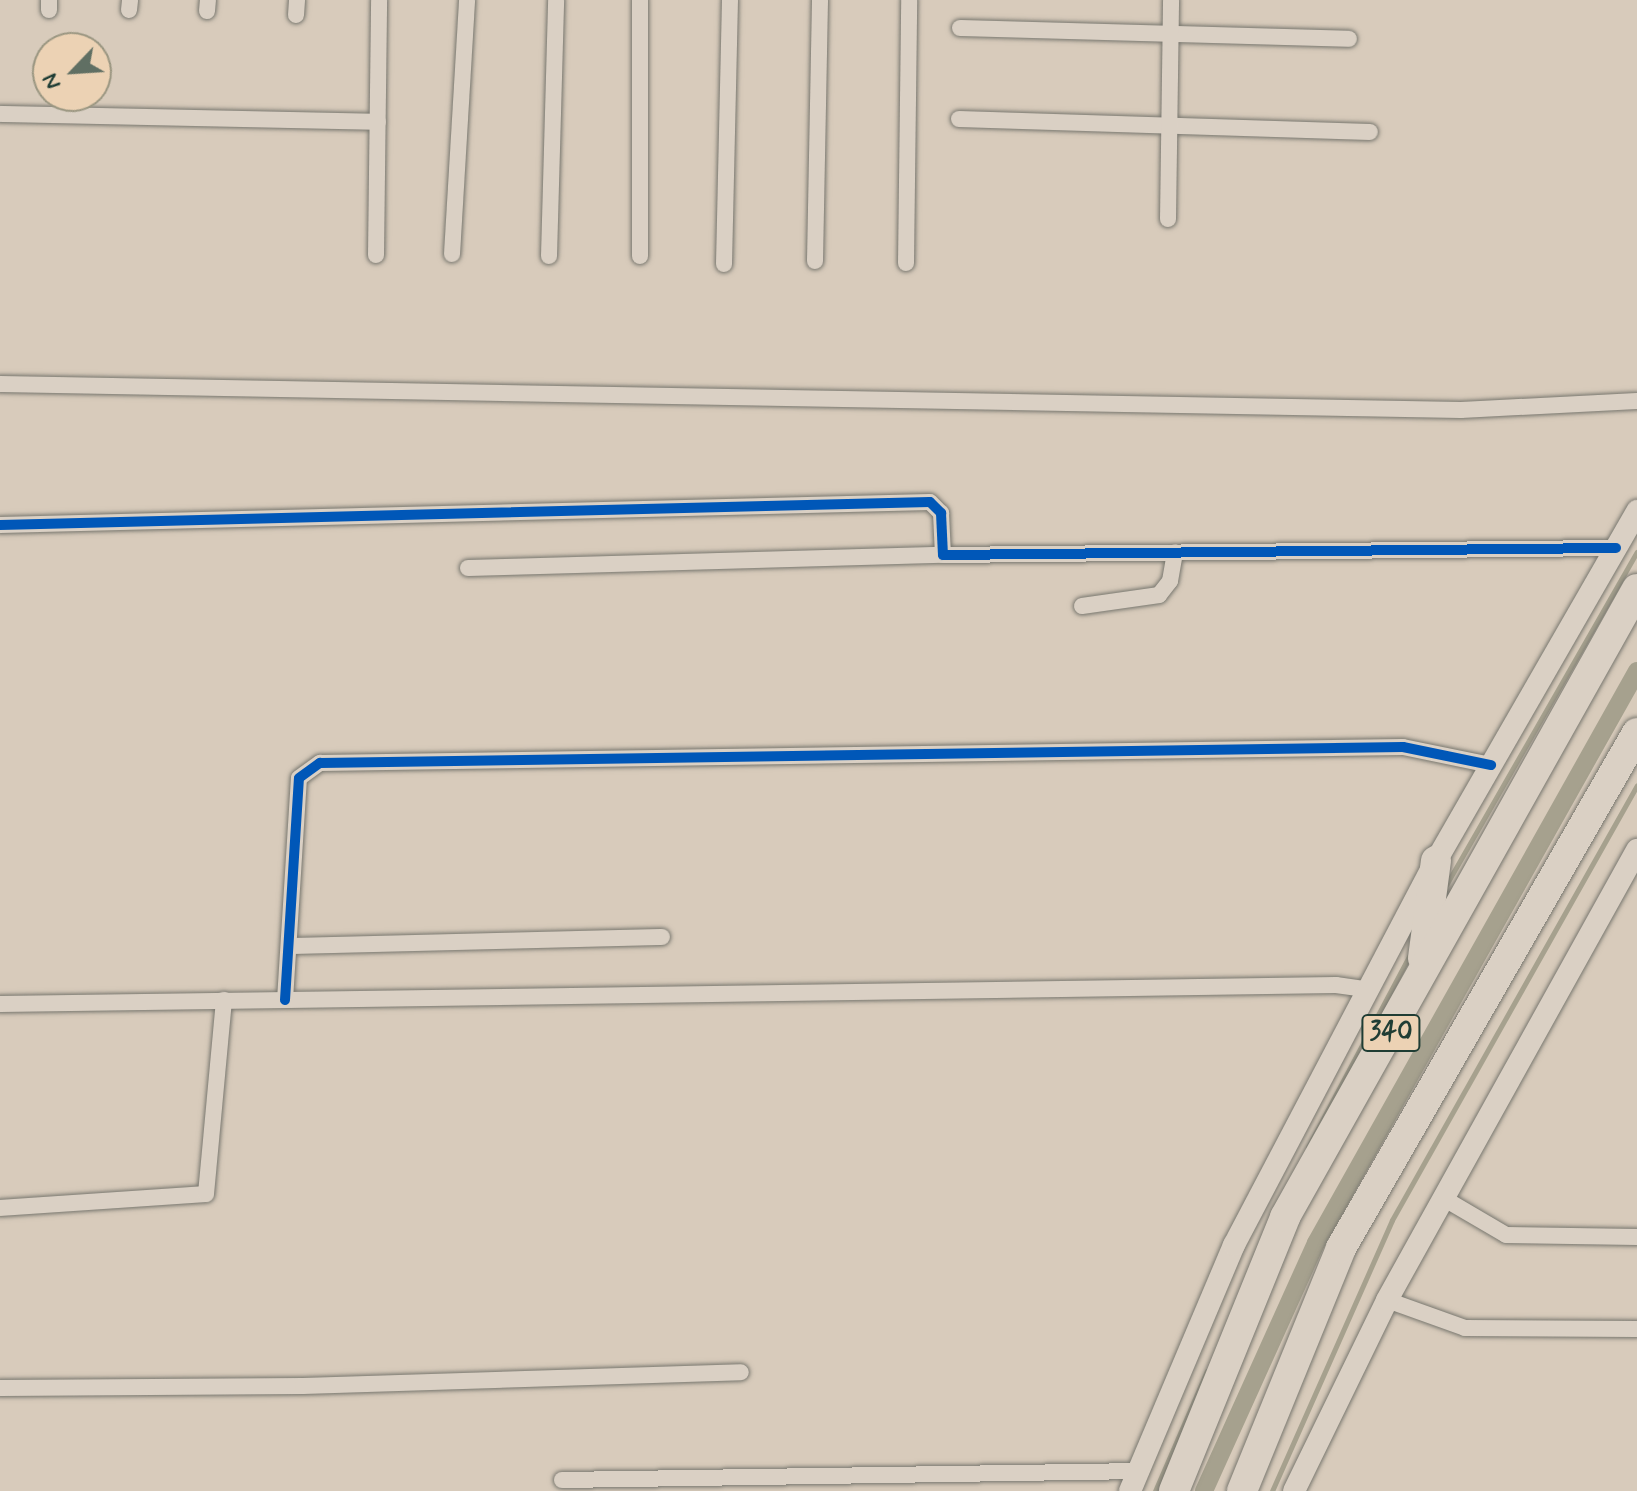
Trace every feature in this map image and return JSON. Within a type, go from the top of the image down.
[{"type":"highway","name":"340","points":[[1174,1491],[1285,1217],[1637,589]]},
{"type":"highway","name":"340","points":[[1242,1491],[1341,1248],[1637,733]]},
{"type":"highway","points":[[1421,976],[1436,861]]},
{"type":"main road","name":"340","points":[[1134,1481],[1234,1245],[1436,861],[1637,511]]},
{"type":"main road","points":[[1294,1491],[1387,1300],[1637,850]]},
{"type":"street","points":[[376,255],[379,0]]},
{"type":"street","points":[[452,254],[467,0]]},
{"type":"street","points":[[549,256],[556,0]]},
{"type":"street","points":[[640,0],[640,256]]},
{"type":"street","points":[[724,264],[730,0]]},
{"type":"street","points":[[815,261],[820,0]]},
{"type":"street","points":[[906,263],[909,0]]},
{"type":"street","points":[[1168,219],[1171,0]]},
{"type":"street","points":[[960,28],[1349,39]]},
{"type":"street","points":[[0,114],[378,122]]},
{"type":"street","points":[[959,119],[1370,132]]},
{"type":"street","points":[[0,384],[1461,410],[1637,401]]},
{"type":"street","points":[[0,525],[930,502],[941,513],[943,555]]},
{"type":"street","points":[[468,568],[943,555],[1616,548]]},
{"type":"street","points":[[1082,606],[1159,595],[1170,581],[1175,552]]},
{"type":"street","points":[[285,1000],[299,778],[320,763],[1403,747],[1491,765]]},
{"type":"street","points":[[290,946],[662,937]]},
{"type":"street","points":[[0,1004],[1336,985],[1364,989]]},
{"type":"street","points":[[0,1208],[206,1194],[224,1000]]},
{"type":"street","points":[[1443,1198],[1506,1235],[1637,1237]]},
{"type":"street","points":[[1387,1300],[1465,1328],[1637,1329]]},
{"type":"street","points":[[0,1388],[303,1386],[741,1372]]},
{"type":"street","points":[[562,1480],[1134,1481]]},
{"type":"waterway","points":[[1446,885],[1637,552]]},
{"type":"waterway","points":[[1204,1491],[1316,1243],[1637,671]]},
{"type":"waterway","points":[[1272,1491],[1392,1220],[1637,785]]},
{"type":"waterway","points":[[1308,1147],[1410,954]]},
{"type":"waterway","points":[[1155,1491],[1207,1371]]},
{"type":"cycle path","points":[[0,525],[930,502],[941,513],[943,555],[1616,548]]},
{"type":"cycle path","points":[[285,1000],[299,778],[320,763],[1403,747],[1491,765]]}]
